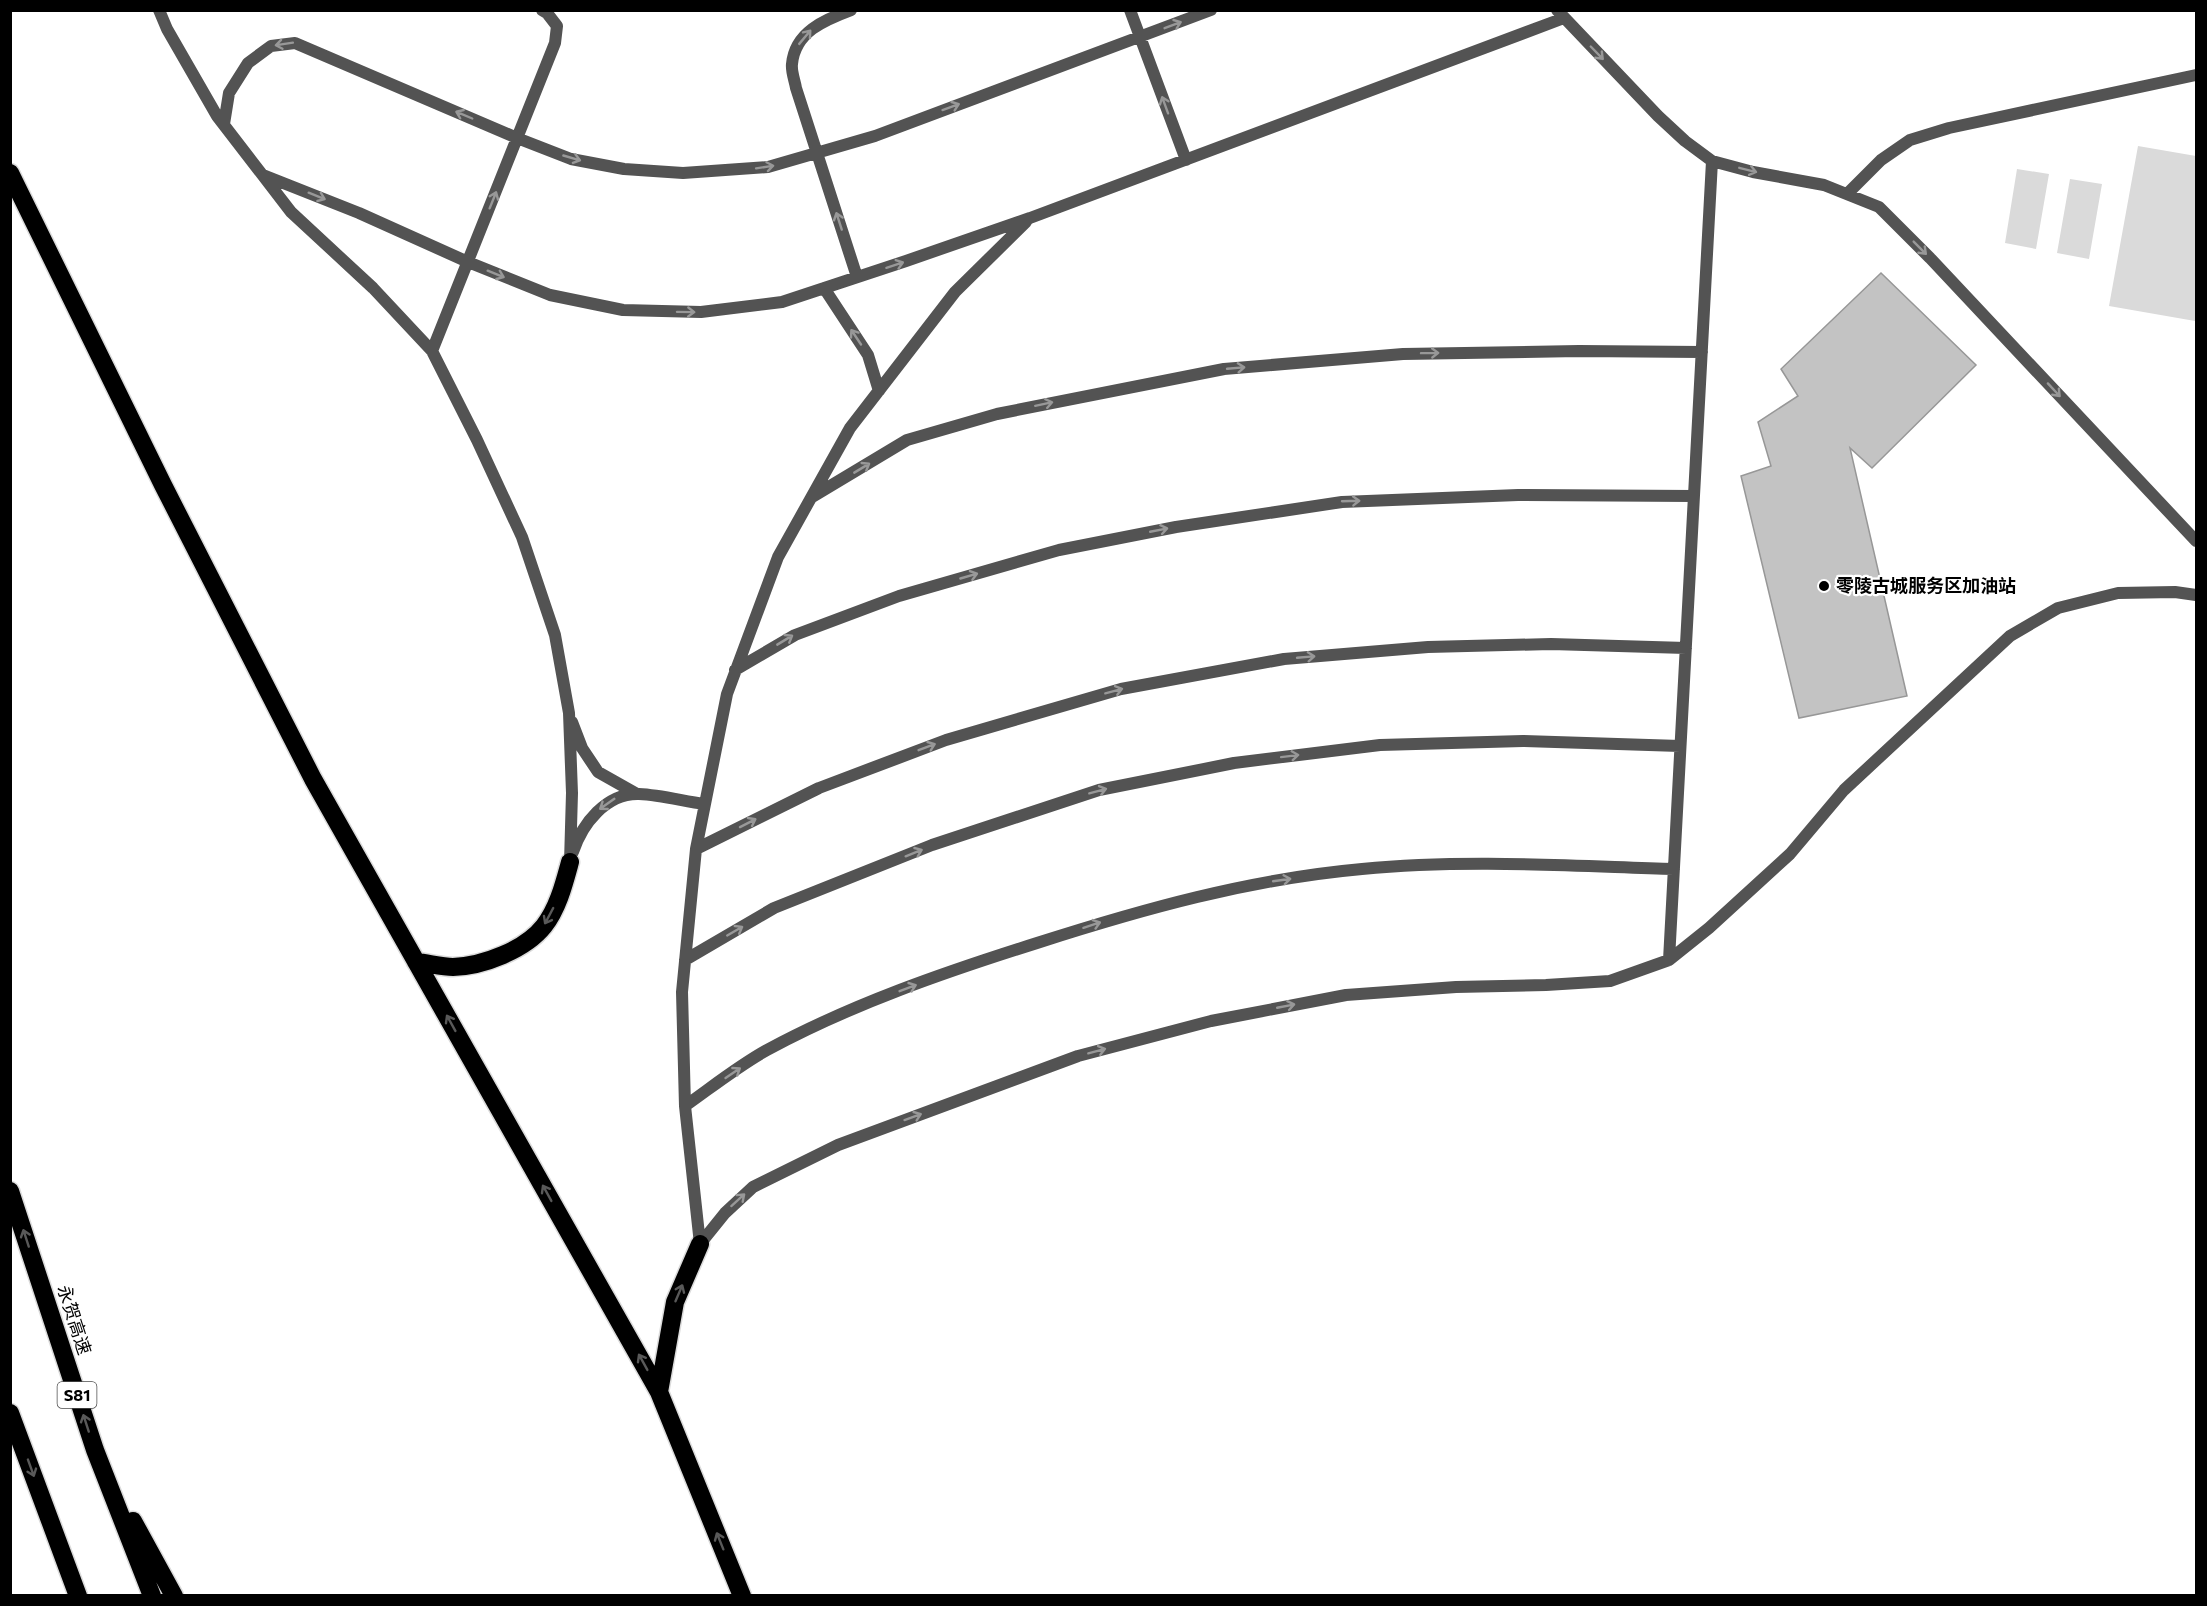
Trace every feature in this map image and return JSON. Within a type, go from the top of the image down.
[{"type":"highway","points":[[10,173],[307,768],[659,1392],[742,1596]]},
{"type":"highway","points":[[416,962],[452,967],[481,962],[511,953],[543,927],[560,895],[570,862]]},
{"type":"highway","name":"永贺高速","points":[[10,1191],[95,1450],[152,1596]]},
{"type":"highway","points":[[659,1392],[675,1302],[700,1244]]},
{"type":"highway","points":[[10,1413],[78,1596]]},
{"type":"highway","points":[[95,1450],[174,1596]]},
{"type":"lane","points":[[159,10],[167,29],[224,124],[291,212],[373,288],[432,351],[477,440],[522,537],[555,635],[569,713],[572,792],[570,862]]},
{"type":"lane","points":[[432,351],[555,43],[557,26],[542,10]]},
{"type":"lane","points":[[851,10],[814,26],[798,44],[792,65],[796,88],[857,277]]},
{"type":"lane","points":[[1130,10],[1186,159]]},
{"type":"lane","points":[[224,124],[229,93],[248,63],[271,46],[295,43],[571,159],[624,169],[683,173],[768,167],[875,136],[1210,10]]},
{"type":"lane","points":[[263,175],[359,213],[468,262],[550,295],[623,310],[701,312],[782,302],[1030,218],[1561,14],[1658,116],[1685,141],[1712,161],[1752,172],[1824,185],[1879,207],[2196,541]]},
{"type":"lane","points":[[1847,194],[1881,160],[1910,140],[1949,128],[2196,75]]},
{"type":"lane","points":[[1669,960],[1712,161]]},
{"type":"lane","points":[[700,1244],[685,1106],[682,992],[696,849],[727,694],[778,557],[850,428],[955,291],[1030,218]]},
{"type":"lane","points":[[824,288],[868,355],[879,391]]},
{"type":"lane","points":[[811,497],[908,440],[997,414],[1224,369],[1403,354],[1579,351],[1702,352]]},
{"type":"lane","points":[[735,670],[795,635],[899,596],[1059,550],[1176,527],[1342,502],[1518,495],[1694,496]]},
{"type":"lane","points":[[700,1244],[725,1213],[753,1187],[838,1145],[1078,1056],[1211,1021],[1346,995],[1456,987],[1610,981],[1669,960],[1709,928],[1790,854],[1844,790],[2010,636],[2058,608],[2118,593],[2175,592],[2196,595]]},
{"type":"lane","points":[[696,849],[819,788],[946,740],[1121,689],[1284,659],[1428,647],[1551,644],[1686,648]]},
{"type":"lane","points":[[569,713],[582,747],[598,772],[637,794]]},
{"type":"lane","points":[[684,960],[774,909],[932,845],[1099,790],[1234,763],[1380,745],[1523,741],[1680,746]]},
{"type":"lane","points":[[570,862],[576,842],[594,815],[614,799],[637,794],[705,804]]},
{"type":"lane","points":[[685,1106],[764,1052],[842,1012],[978,962],[1075,930],[1238,887],[1362,869],[1482,864],[1674,869]]},
{"type":"shaded area","points":[[2138,146],[2196,156],[2195,321],[2109,306]]},
{"type":"shaded area","points":[[2017,169],[2049,174],[2036,249],[2005,243]]},
{"type":"shaded area","points":[[2070,179],[2102,184],[2089,259],[2057,253]]},
{"type":"building","name":"零陵古城服务区加油站","points":[[1881,273],[1976,365],[1872,468],[1850,448],[1907,696],[1799,718],[1741,476],[1771,466],[1758,422],[1798,396],[1781,369]]},
{"type":"place","name":"零陵古城服务区加油站","points":[[1824,586]]}]
